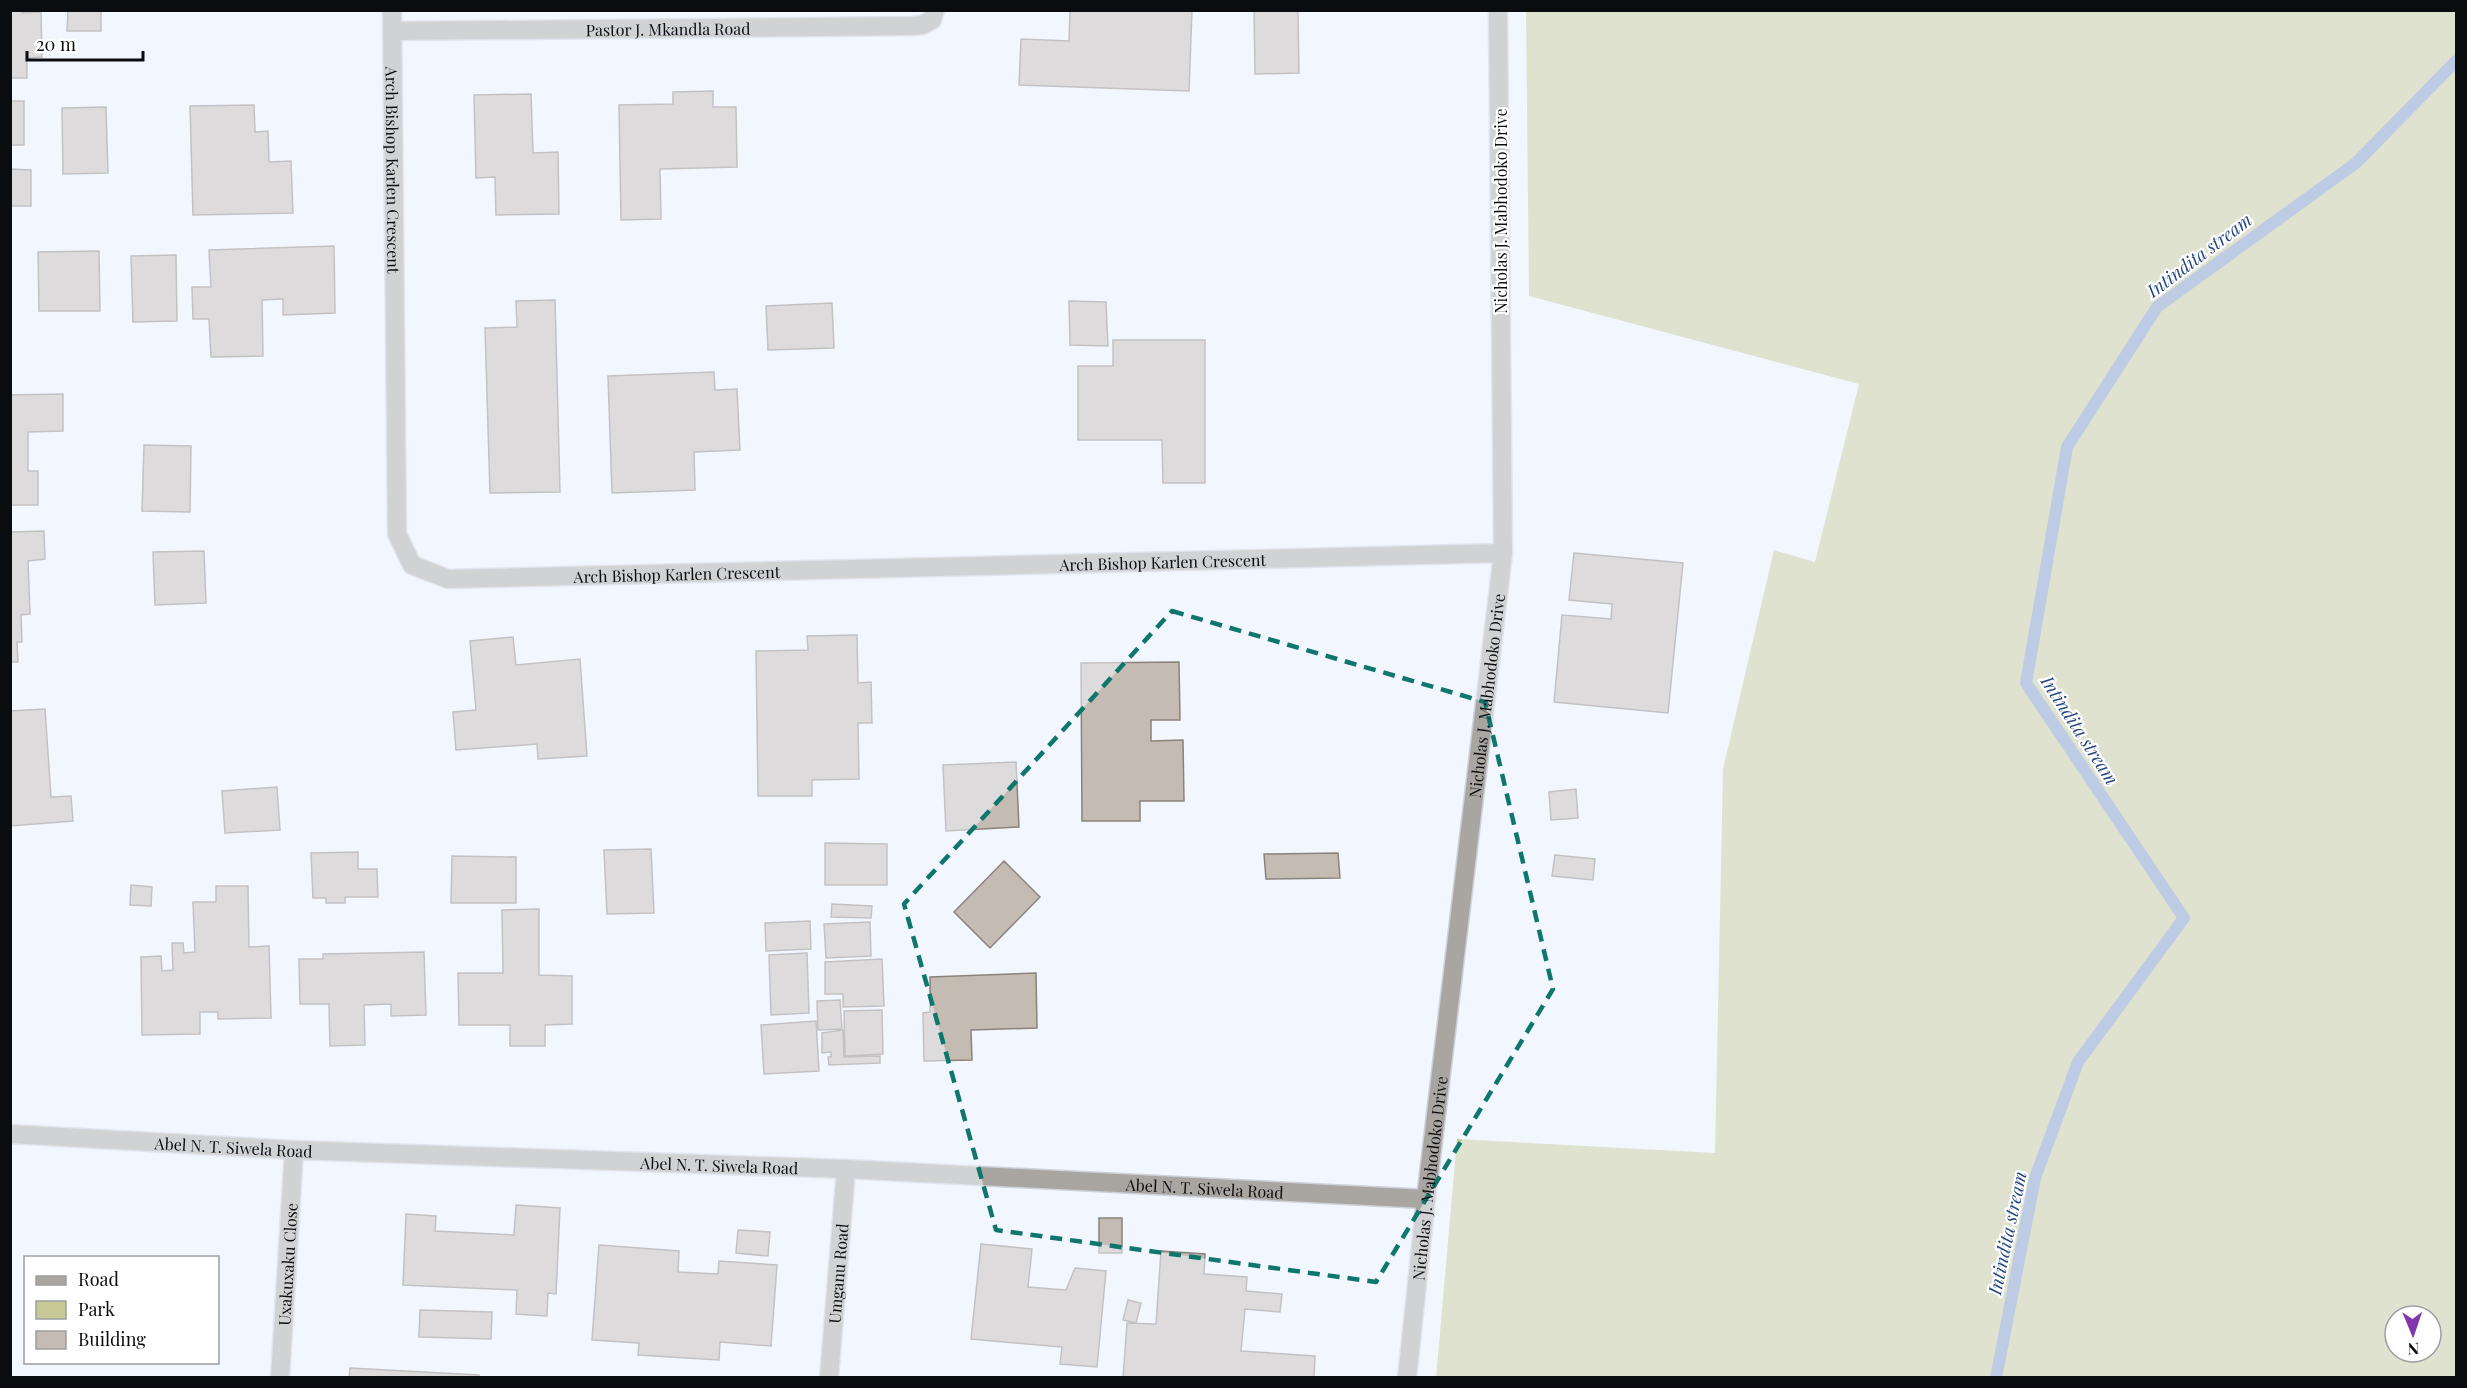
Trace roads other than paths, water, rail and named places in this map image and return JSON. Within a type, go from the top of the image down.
[{"type":"street","name":"Arch Bishop Karlen Crescent","points":[[392,10],[398,534],[412,565],[448,579],[1503,553]]},
{"type":"street","name":"Pastor J. Mkandla Road","points":[[392,31],[914,26],[932,20],[935,10]]},
{"type":"street","name":"Nicholas J. Mabhodoko Drive","points":[[1407,1377],[1503,553],[1498,10]]},
{"type":"street","name":"Abel N. T. Siwela Road","points":[[10,1134],[294,1150],[846,1169],[1426,1199]]},
{"type":"street","name":"Uxakuxaku Close","points":[[280,1377],[294,1150]]},
{"type":"street","name":"Umganu Road","points":[[829,1377],[846,1169]]},
{"type":"waterway","name":"Intindita stream","points":[[1996,1378],[2035,1178],[2078,1062],[2184,918],[2026,683],[2067,447],[2157,307],[2356,163],[2456,61]]}]
